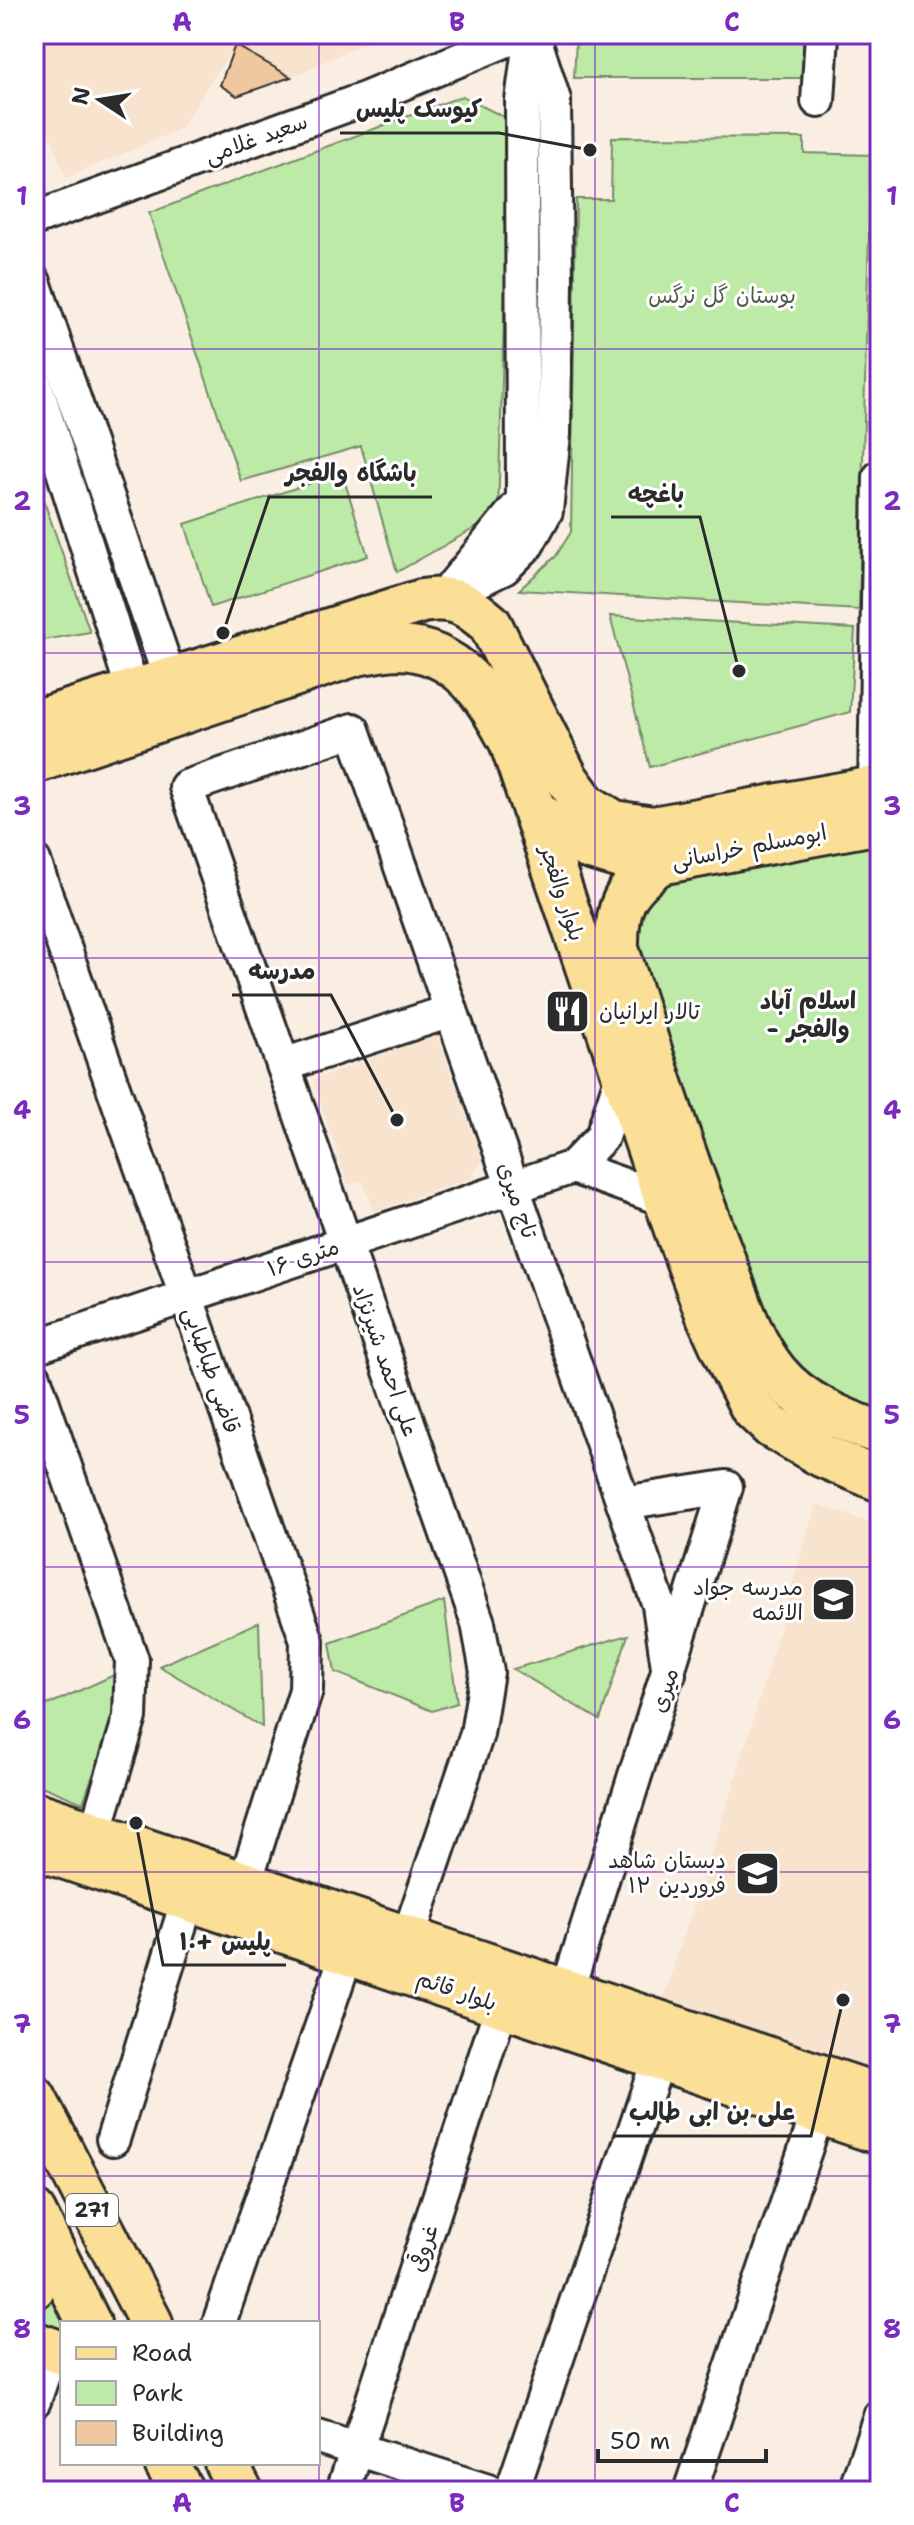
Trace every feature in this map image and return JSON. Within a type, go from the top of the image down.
[{"type":"main road","name":"بلوار والفجر","points":[[34,762],[157,702],[407,605],[444,597]]},
{"type":"main road","points":[[444,597],[471,608],[490,624],[567,779],[586,805],[656,845]]},
{"type":"main road","name":"بلوار والفجر","points":[[34,722],[157,702],[356,654],[398,648],[432,653],[459,669],[488,699],[511,742],[666,1200],[708,1316],[752,1408],[772,1427],[823,1456],[880,1480]]},
{"type":"main road","name":"ابومسلم خراسانی","points":[[536,811],[562,833],[587,847],[620,857],[656,845],[878,799]]},
{"type":"main road","name":"بلوار والفجر","points":[[656,845],[623,902],[616,925],[617,949],[706,1212],[750,1330],[776,1372],[808,1401],[851,1423],[880,1433]]},
{"type":"main road","name":"بلوار قائم","points":[[34,1813],[880,2096]]},
{"type":"main road","name":"بلوار قائم","points":[[34,1847],[880,2133]]},
{"type":"main road","name":"271","points":[[34,2097],[150,2321]]},
{"type":"main road","points":[[34,2287],[39,2272],[38,2220]]},
{"type":"main road","name":"271","points":[[38,2220],[88,2321]]},
{"type":"main road","points":[[167,2465],[182,2491]]},
{"type":"main road","points":[[227,2465],[241,2491]]},
{"type":"street","name":"سعید غلامی","points":[[34,219],[367,98],[521,34]]},
{"type":"street","points":[[444,597],[504,568],[527,545],[546,511],[554,434],[555,115],[554,100],[532,34]]},
{"type":"street","points":[[818,101],[822,34]]},
{"type":"street","points":[[34,282],[157,702]]},
{"type":"street","points":[[34,380],[157,702]]},
{"type":"street","points":[[878,799],[880,477]]},
{"type":"street","name":"علی احمد شیرنژاد","points":[[353,730],[186,787],[478,1623],[487,1672],[477,1734],[408,1938]]},
{"type":"street","name":"تاج میری","points":[[353,730],[659,1605],[669,1674]]},
{"type":"street","name":"قاضی طباطبایی","points":[[34,861],[307,1641],[306,1690],[245,1883]]},
{"type":"street","points":[[283,1065],[451,1011]]},
{"type":"street","points":[[623,1072],[602,1137],[573,1167],[666,1200]]},
{"type":"street","name":"۱۶ متری","points":[[34,1347],[573,1167]]},
{"type":"street","points":[[34,1377],[132,1660],[130,1717],[95,1833]]},
{"type":"street","name":"میری","points":[[567,1991],[726,1487],[623,1503]]},
{"type":"street","points":[[113,2139],[188,1899]]},
{"type":"street","points":[[220,2321],[347,1953]]},
{"type":"street","name":"غروقی","points":[[343,2491],[502,2005]]},
{"type":"street","points":[[512,2491],[659,2058]]},
{"type":"street","points":[[690,2491],[818,2112]]},
{"type":"street","points":[[34,2401],[49,2348]]},
{"type":"street","points":[[855,2491],[880,2416]]},
{"type":"street","points":[[320,2438],[488,2491]]},
{"type":"shaded area","points":[[34,34],[383,34],[291,77],[235,45],[180,129],[66,178],[34,92]]},
{"type":"shaded area","points":[[437,1035],[482,1160],[471,1178],[374,1211],[363,1181],[348,1185],[313,1080]]},
{"type":"shaded area","points":[[816,1504],[880,1526],[880,2071],[662,2002],[733,1788]]},
{"type":"green space","points":[[658,34],[803,34],[804,78],[574,78],[576,39]]},
{"type":"green space","points":[[462,96],[510,120],[498,515],[397,572],[361,446],[241,481],[149,213]]},
{"type":"green space","name":"بوستان گل نرگس","points":[[612,137],[804,138],[804,153],[871,155],[859,610],[519,590],[556,556],[571,532],[576,199],[611,199]]},
{"type":"green space","points":[[34,473],[90,632],[43,640],[34,614]]},
{"type":"green space","points":[[342,473],[368,556],[211,607],[185,524]]},
{"type":"green space","points":[[610,616],[855,629],[850,712],[650,767]]},
{"type":"green space","points":[[880,843],[880,1416],[793,1374],[751,1302],[629,929],[658,887]]},
{"type":"green space","points":[[444,1601],[457,1703],[432,1711],[335,1672],[330,1643]]},
{"type":"green space","points":[[259,1622],[262,1727],[159,1666]]},
{"type":"green space","points":[[628,1635],[600,1720],[513,1669]]},
{"type":"green space","points":[[114,1675],[113,1718],[83,1803],[34,1783],[34,1711]]},
{"type":"green space","points":[[51,2277],[74,2321],[60,2321],[60,2342],[34,2334],[34,2297]]},
{"type":"building","points":[[235,45],[291,77],[237,96],[220,85]]},
{"type":"place","name":"کیوسک پلیس","points":[[590,150]]},
{"type":"place","name":"باشگاه والفجر","points":[[223,633]]},
{"type":"place","name":"باغچه","points":[[739,671]]},
{"type":"place","name":"تالار ایرانیان","points":[[568,1011]]},
{"type":"place","name":"مدرسه","points":[[397,1120]]},
{"type":"place","name":"مدرسه جواد الائمه","points":[[834,1600]]},
{"type":"place","name":"پلیس +۱۰","points":[[136,1823]]},
{"type":"place","name":"دبستان شاهد ۱۲ فروردین","points":[[757,1873]]},
{"type":"place","name":"علی بن ابی طالب","points":[[843,2000]]},
{"type":"district","name":"اسلام آباد - والفجر","points":[[808,1015]]}]
